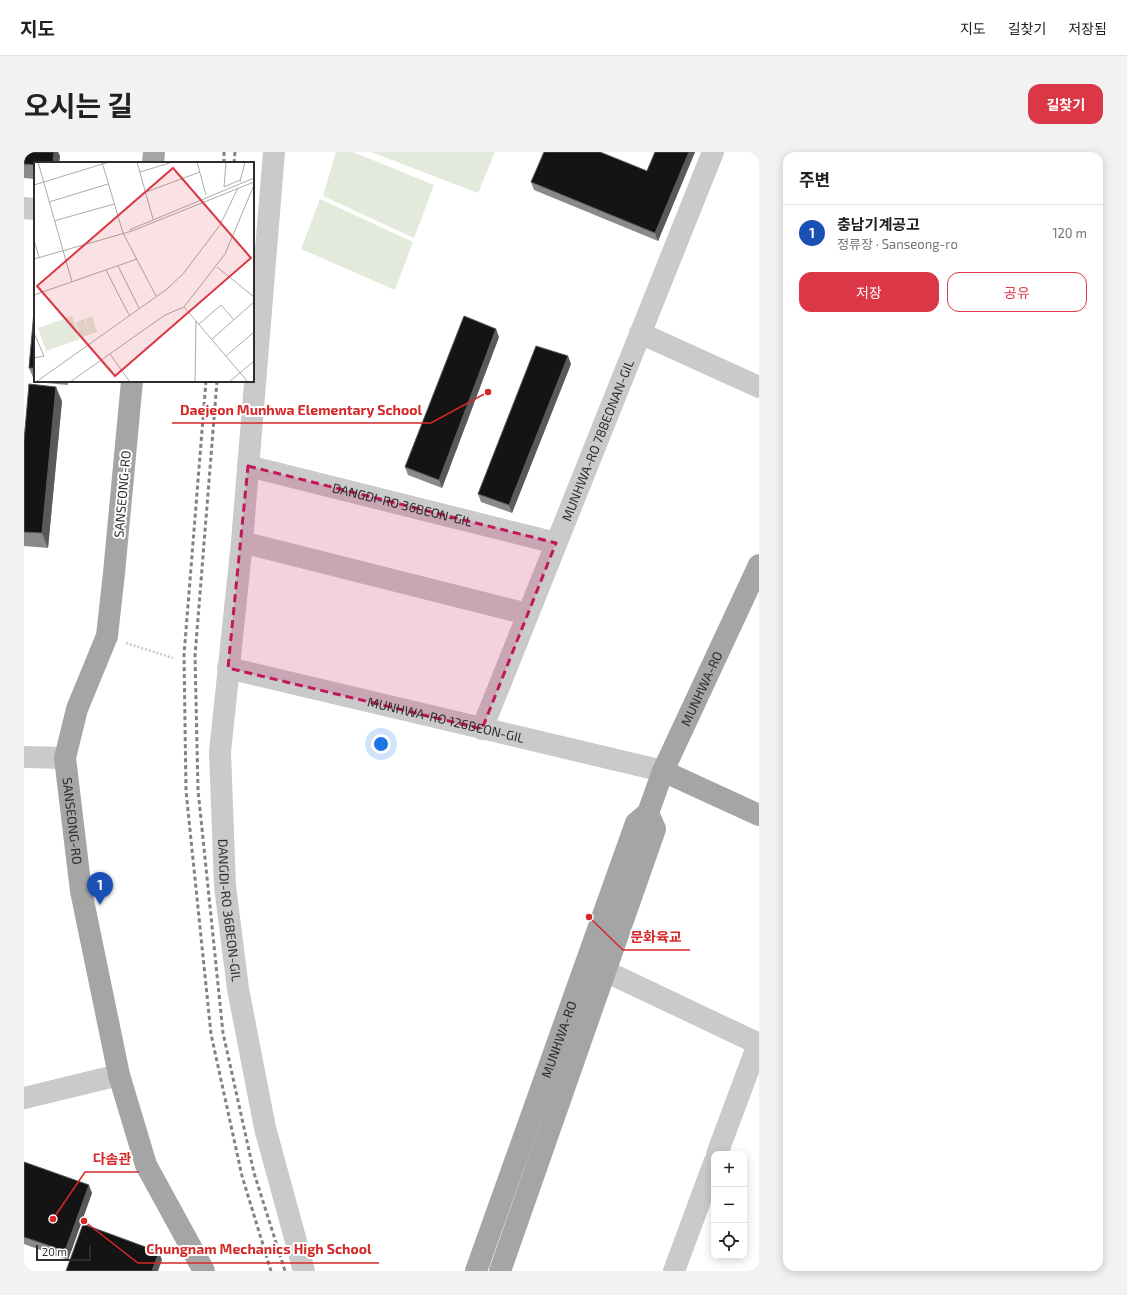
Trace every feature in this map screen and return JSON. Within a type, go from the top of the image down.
[{"type":"main road","points":[[153,162],[154,152]]},
{"type":"main road","name":"SANSEONG-RO","points":[[132,382],[107,636],[77,709],[64,758],[81,891],[119,1076],[146,1165],[204,1271]]},
{"type":"main road","name":"MUNHWA-RO","points":[[476,1271],[636,823],[648,813],[663,771],[759,565]]},
{"type":"main road","points":[[663,771],[759,815]]},
{"type":"main road","name":"MUNHWA-RO","points":[[500,1271],[655,829],[648,813]]},
{"type":"main road","points":[[516,1271],[574,1095],[587,1024]]},
{"type":"main road","points":[[468,1271],[531,1084],[560,1033]]},
{"type":"street","name":"DANGDI-RO 36BEON-GIL","points":[[274,152],[242,542],[220,752],[226,886],[238,989],[265,1128],[304,1271]]},
{"type":"street","name":"MUNHWA-RO 78BEONAN-GIL","points":[[482,729],[713,152]]},
{"type":"street","points":[[24,208],[34,209]]},
{"type":"street","points":[[640,333],[759,387]]},
{"type":"street","name":"DANGDI-RO 36BEON-GIL","points":[[248,466],[556,542]]},
{"type":"street","points":[[242,542],[527,614]]},
{"type":"street","name":"MUNHWA-RO 126BEON-GIL","points":[[228,668],[663,771]]},
{"type":"street","points":[[24,758],[64,758]]},
{"type":"street","points":[[605,971],[759,1044],[718,1151]]},
{"type":"street","points":[[24,1098],[119,1076]]},
{"type":"street","points":[[674,1271],[711,1171]]},
{"type":"path","points":[[107,636],[173,658]]},
{"type":"highlighted area","points":[[248,466],[556,543],[482,729],[228,668]]},
{"type":"green space","points":[[336,152],[353,152],[434,185],[414,238],[323,196]]},
{"type":"green space","points":[[371,152],[495,152],[478,193]]},
{"type":"green space","points":[[320,199],[413,242],[395,290],[301,249]]},
{"type":"building","points":[[24,152],[54,152],[53,162],[34,162],[34,165],[24,164]]},
{"type":"building","points":[[544,152],[600,152],[647,171],[655,152],[689,152],[655,233],[531,182]]},
{"type":"building","points":[[34,311],[34,368],[29,368]]},
{"type":"building","points":[[464,316],[496,329],[439,480],[405,467]]},
{"type":"building","points":[[536,346],[568,356],[509,505],[478,494]]},
{"type":"building","points":[[29,384],[56,387],[42,533],[24,532],[24,441]]},
{"type":"building","points":[[24,1162],[89,1185],[65,1251],[24,1237]]},
{"type":"building","points":[[83,1224],[159,1252],[152,1271],[66,1271]]},
{"type":"railway","points":[[224,152],[224,162]]},
{"type":"railway","points":[[234,162],[235,152]]},
{"type":"railway","points":[[206,382],[184,655],[186,791],[211,1034],[242,1176],[271,1271]]},
{"type":"railway","points":[[217,382],[195,656],[198,790],[223,1033],[254,1173],[285,1271]]},
{"type":"place","name":"Daejeon Munhwa Elementary School","points":[[488,392]]},
{"type":"place","name":"충남기계공고","points":[[100,905]]},
{"type":"place","name":"문화육교","points":[[589,917]]},
{"type":"place","name":"다솜관","points":[[53,1219]]},
{"type":"place","name":"Chungnam Mechanics High School","points":[[84,1221]]}]
